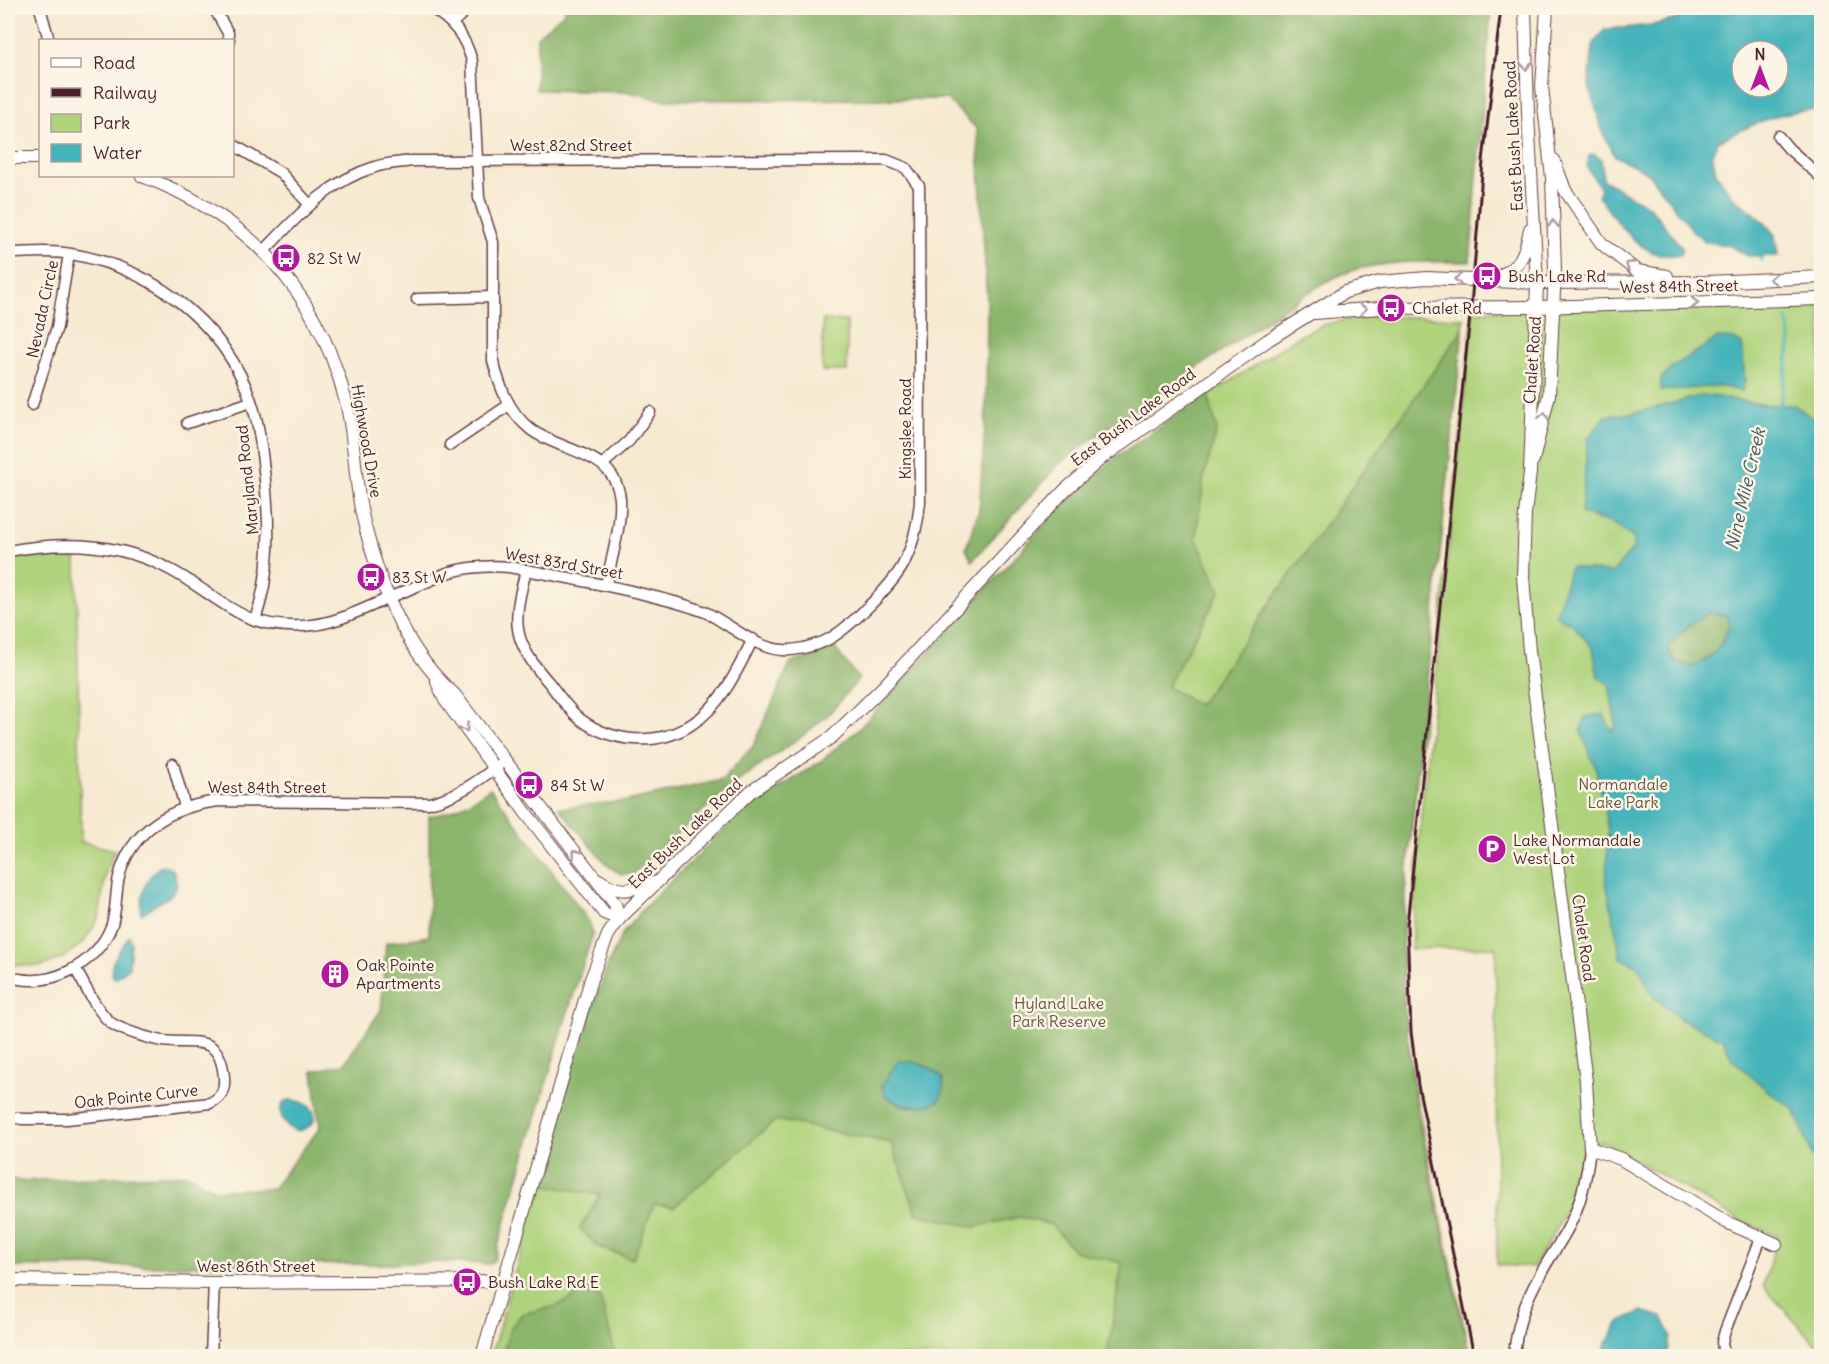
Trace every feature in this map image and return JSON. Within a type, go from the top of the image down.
[{"type":"street","points":[[40,8],[49,39]]},
{"type":"street","points":[[214,8],[228,33],[229,39]]},
{"type":"street","points":[[431,8],[452,23],[467,44],[472,61],[479,198],[493,242],[493,361],[498,380],[509,405],[531,429],[547,440],[585,453],[603,464],[616,483],[620,498],[620,513],[606,585]]},
{"type":"street","points":[[452,23],[469,8]]},
{"type":"street","name":"East Bush Lake Road","points":[[482,1356],[591,979],[609,935],[619,919],[728,810],[750,792],[832,737],[884,686],[1065,490],[1096,464],[1194,392],[1292,324],[1345,292],[1380,282],[1427,278],[1537,283],[1525,8]]},
{"type":"street","name":"East Bush Lake Road","points":[[1547,8],[1542,87],[1550,148],[1554,283]]},
{"type":"street","points":[[1778,135],[1789,149],[1821,178]]},
{"type":"street","points":[[234,145],[281,173],[309,204]]},
{"type":"street","points":[[1550,148],[1565,190],[1602,244],[1637,271],[1706,282]]},
{"type":"street","points":[[8,158],[39,158]]},
{"type":"street","name":"West 82nd Street","points":[[264,251],[309,204],[347,178],[376,166],[412,161],[886,160],[906,168]]},
{"type":"street","name":"Kingslee Road","points":[[810,646],[824,642],[837,634],[890,584],[903,565],[918,524],[921,334],[919,186],[906,168]]},
{"type":"street","name":"Highwood Drive","points":[[145,177],[168,185],[201,202],[231,222],[264,251],[304,302],[322,334],[336,368],[346,402],[362,514],[390,598],[418,654],[435,678],[445,700],[494,769],[604,913],[619,919]]},
{"type":"street","points":[[1489,280],[1509,272],[1518,264],[1526,247],[1534,207]]},
{"type":"street","name":"Maryland Road","points":[[8,253],[69,254],[127,269],[153,282],[177,299],[219,340],[235,366],[250,402],[257,420],[262,449],[269,519],[267,572],[255,620]]},
{"type":"street","name":"Nevada Circle","points":[[32,405],[57,327],[69,254]]},
{"type":"street","name":"West 84th Street","points":[[1537,283],[1706,282],[1821,277]]},
{"type":"street","name":"Chalet Road","points":[[1514,1356],[1519,1325],[1528,1300],[1581,1199],[1590,1148],[1586,1081],[1539,732],[1524,599],[1522,556],[1530,473],[1537,283]]},
{"type":"street","name":"Chalet Road","points":[[1530,473],[1540,440],[1549,395],[1554,283]]},
{"type":"street","points":[[417,299],[493,297]]},
{"type":"street","name":"West 84th Street","points":[[1537,306],[1821,299]]},
{"type":"street","name":"East Bush Lake Road","points":[[1312,313],[1381,308],[1537,306]]},
{"type":"street","points":[[187,423],[250,402]]},
{"type":"street","points":[[450,445],[509,405]]},
{"type":"street","points":[[603,464],[629,441],[650,412]]},
{"type":"street","name":"West 83rd Street","points":[[8,551],[72,544],[97,546],[142,556],[168,568],[235,612],[279,626],[327,623],[447,573],[467,567],[488,565],[606,585],[660,598],[704,612],[768,647],[782,650],[810,646]]},
{"type":"street","points":[[525,570],[518,620],[525,651],[565,704],[579,718],[596,729],[615,736],[635,740],[654,739],[674,734],[692,724],[708,712],[720,697],[753,639]]},
{"type":"street","name":"Highwood Drive","points":[[435,678],[454,694],[615,904],[619,919]]},
{"type":"street","name":"West 84th Street","points":[[8,976],[27,980],[57,976],[75,968],[93,954],[111,927],[119,877],[136,843],[164,817],[185,807],[219,801],[429,803],[460,793],[505,760]]},
{"type":"street","points":[[173,764],[185,807]]},
{"type":"street","points":[[593,877],[607,886],[623,891],[632,891],[657,882]]},
{"type":"street","name":"Oak Pointe Curve","points":[[8,1116],[22,1119],[67,1119],[210,1103],[223,1093],[222,1063],[213,1048],[197,1041],[162,1041],[117,1026],[109,1021],[99,1008],[75,968]]},
{"type":"street","points":[[1590,1148],[1621,1159],[1726,1222],[1776,1244]]},
{"type":"street","points":[[1724,1356],[1722,1342],[1725,1331],[1761,1238]]},
{"type":"street","name":"West 86th Street","points":[[8,1280],[214,1283],[504,1281]]},
{"type":"street","points":[[211,1356],[214,1283]]},
{"type":"green space","points":[[565,8],[1491,8],[1470,262],[1386,264],[1353,271],[1320,285],[1092,439],[1057,466],[972,561],[966,548],[979,510],[986,413],[987,300],[977,129],[947,99],[663,100],[629,92],[536,90],[537,36],[564,13]]},
{"type":"green space","name":"Normandale Lake Park","points":[[1821,304],[1821,1350],[1763,1286],[1778,1236],[1741,1221],[1602,1141],[1584,1149],[1566,1211],[1533,1267],[1497,1265],[1496,947],[1411,949],[1421,817],[1473,311]]},
{"type":"green space","name":"Hyland Lake Park Reserve","points":[[1365,316],[1464,318],[1406,883],[1402,947],[1404,1006],[1414,1087],[1470,1356],[491,1356],[576,1056],[609,962],[623,933],[644,908],[740,814],[820,762],[860,728],[1056,512],[1117,456],[1299,336],[1326,324]]},
{"type":"green space","points":[[823,320],[847,321],[847,371],[822,371]]},
{"type":"green space","name":"Hyland Lake Park Reserve","points":[[1463,329],[1406,883],[1402,947],[1404,1006],[1416,1111],[1470,1356],[1107,1356],[1122,1263],[1074,1251],[1052,1225],[1020,1217],[974,1227],[917,1214],[891,1143],[776,1120],[674,1207],[654,1204],[633,1259],[598,1247],[580,1228],[600,1195],[539,1184],[576,1056],[609,962],[623,933],[644,908],[740,814],[820,762],[860,728],[1056,512],[1117,456],[1208,394],[1217,430],[1204,477],[1196,538],[1220,591],[1167,687],[1199,705]],"holes":[[[943,1079],[940,1099],[930,1104],[903,1105],[886,1096]]]},
{"type":"green space","points":[[34,553],[76,558],[81,842],[115,850],[106,871],[99,917],[84,942],[63,958],[41,966],[12,965],[8,962],[8,558]]},
{"type":"green space","points":[[1708,612],[1725,614],[1730,624],[1721,645],[1707,659],[1693,667],[1674,661],[1668,647],[1687,627]]},
{"type":"green space","points":[[833,646],[859,679],[827,716],[727,789],[633,874],[621,874],[608,866],[559,808],[627,801],[722,780],[753,746],[791,662],[814,657]]},
{"type":"green space","points":[[490,788],[589,921],[593,934],[494,1260],[490,1264],[435,1262],[8,1267],[8,1178],[19,1181],[188,1174],[216,1190],[272,1189],[320,1128],[313,1071],[344,1064],[381,1010],[386,943],[429,936],[429,816],[461,806]]},
{"type":"green space","points":[[587,1290],[600,1297],[616,1356],[502,1356],[511,1327],[522,1314],[557,1306]]},
{"type":"water","points":[[1700,8],[1821,8],[1821,111],[1795,112],[1755,124],[1718,141],[1712,154],[1716,173],[1731,195],[1763,221],[1775,235],[1778,256],[1748,256],[1729,245],[1706,242],[1693,231],[1647,172],[1615,156],[1603,133],[1589,85],[1593,45],[1605,29],[1678,19]]},
{"type":"water","points":[[1593,154],[1601,159],[1603,180],[1650,207],[1682,248],[1681,255],[1663,255],[1652,252],[1636,242],[1622,228],[1598,196],[1601,189],[1587,167],[1589,156]]},
{"type":"water","points":[[1718,338],[1734,339],[1742,344],[1745,382],[1742,391],[1719,386],[1661,391],[1661,378],[1673,366]]},
{"type":"water","points":[[1704,395],[1766,405],[1794,405],[1821,424],[1821,1177],[1794,1109],[1768,1091],[1732,1059],[1723,1039],[1680,1019],[1653,996],[1638,966],[1621,958],[1606,882],[1608,829],[1596,769],[1581,732],[1585,717],[1603,714],[1612,731],[1616,727],[1609,684],[1598,677],[1593,648],[1572,624],[1556,616],[1570,567],[1612,573],[1633,549],[1634,539],[1615,525],[1581,513],[1588,438],[1606,416],[1639,412]],"holes":[[[1708,613],[1725,615],[1730,624],[1721,645],[1712,655],[1693,667],[1674,661],[1668,647],[1687,627]]]},
{"type":"water","points":[[167,866],[174,871],[177,886],[170,896],[141,914],[148,880],[156,869]]},
{"type":"water","points":[[129,936],[131,943],[129,967],[117,978],[113,977],[112,966]]},
{"type":"water","points":[[898,1061],[922,1065],[938,1074],[943,1079],[943,1092],[939,1100],[916,1106],[898,1102],[886,1095],[882,1086]]},
{"type":"water","points":[[290,1100],[305,1104],[314,1112],[315,1117],[309,1127],[295,1130],[285,1123],[281,1107]]},
{"type":"water","points":[[1642,1311],[1662,1317],[1671,1336],[1667,1356],[1605,1356],[1605,1347],[1619,1322]]},
{"type":"waterway","name":"Nine Mile Creek","points":[[1758,254],[1761,260]]},
{"type":"waterway","name":"Nine Mile Creek","points":[[1780,406],[1791,340],[1787,319]]},
{"type":"railway","points":[[1474,1356],[1418,1085],[1411,1032],[1407,925],[1471,306],[1483,161],[1501,8]]},
{"type":"place","name":"82 St W","points":[[286,258]]},
{"type":"place","name":"Bush Lake Rd","points":[[1487,276]]},
{"type":"place","name":"Chalet Rd","points":[[1391,308]]},
{"type":"place","name":"83 St W","points":[[371,577]]},
{"type":"place","name":"84 St W","points":[[529,785]]},
{"type":"place","name":"Lake Normandale West Lot","points":[[1492,849]]},
{"type":"place","name":"Oak Pointe Apartments","points":[[335,974]]},
{"type":"place","name":"Bush Lake Rd E","points":[[467,1282]]}]
